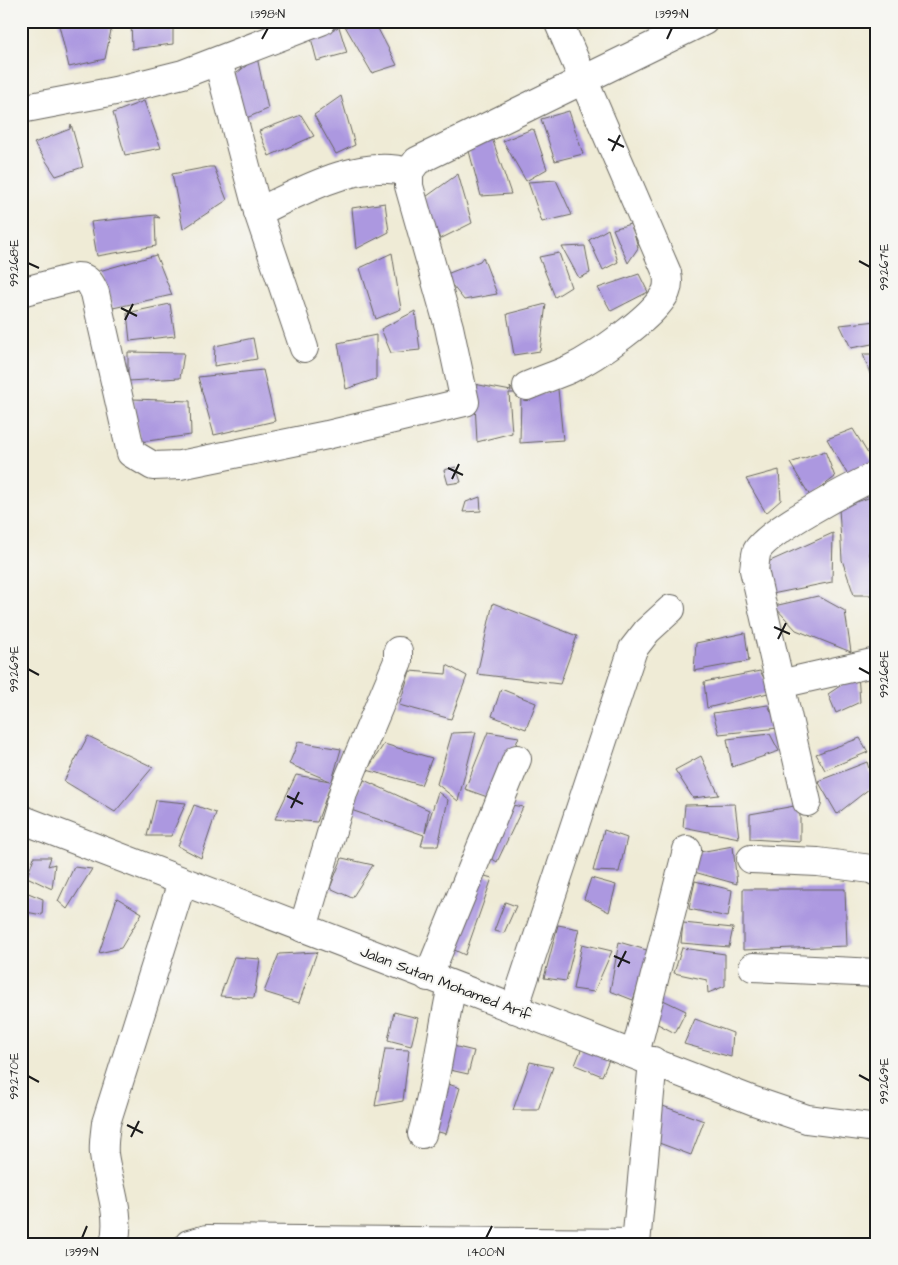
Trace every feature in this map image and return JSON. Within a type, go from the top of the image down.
[{"type":"street","points":[[21,109],[157,81],[218,61],[321,21]]},
{"type":"street","points":[[527,386],[570,369],[602,350],[637,324],[660,300],[668,283],[666,273],[558,21]]},
{"type":"street","points":[[21,292],[65,278],[84,277],[90,282],[95,293],[131,453],[153,466],[180,465],[318,437],[465,402],[449,327],[409,186],[409,172],[417,161],[704,21]]},
{"type":"street","points":[[218,61],[258,212],[304,348]]},
{"type":"street","points":[[258,212],[336,175],[394,168],[409,172]]},
{"type":"street","points":[[806,802],[754,570],[757,551],[769,538],[840,492],[877,475]]},
{"type":"street","points":[[514,1009],[633,648],[646,631],[671,609]]},
{"type":"street","points":[[303,928],[344,790],[398,661],[398,652]]},
{"type":"street","points":[[780,684],[877,662]]},
{"type":"street","points":[[422,1134],[430,1109],[440,1038],[440,982],[517,759]]},
{"type":"street","name":"Jalan Sutan Mohamed Arif","points":[[21,819],[440,982],[754,1101],[807,1119],[877,1128]]},
{"type":"street","points":[[189,1244],[207,1239],[636,1244],[644,1058],[687,850]]},
{"type":"street","points":[[752,859],[818,862],[871,868],[877,872]]},
{"type":"street","points":[[114,1244],[118,1232],[116,1212],[104,1153],[106,1123],[182,882]]},
{"type":"street","points":[[753,967],[877,973]]},
{"type":"building","points":[[58,21],[113,21],[105,59],[69,67]]},
{"type":"building","points":[[131,21],[173,21],[173,44],[132,49]]},
{"type":"building","points":[[374,21],[397,65],[372,73],[345,26]]},
{"type":"building","points":[[339,27],[347,53],[317,61],[311,38]]},
{"type":"building","points":[[257,57],[268,109],[244,119],[232,77]]},
{"type":"building","points":[[341,96],[355,145],[336,154],[314,115]]},
{"type":"building","points":[[144,101],[161,148],[125,155],[113,113]]},
{"type":"building","points":[[569,111],[583,154],[555,161],[541,119]]},
{"type":"building","points":[[301,115],[314,136],[269,156],[259,131]]},
{"type":"building","points":[[71,124],[83,167],[56,176],[34,143],[70,129]]},
{"type":"building","points":[[532,129],[534,130],[547,169],[526,181],[503,141]]},
{"type":"building","points":[[491,135],[511,194],[481,196],[469,151]]},
{"type":"building","points":[[214,167],[227,200],[183,229],[172,174]]},
{"type":"building","points":[[458,174],[472,223],[440,239],[423,199]]},
{"type":"building","points":[[556,180],[572,215],[542,222],[528,182]]},
{"type":"building","points":[[385,203],[389,232],[356,249],[352,208]]},
{"type":"building","points":[[156,215],[160,218],[155,217],[156,246],[97,256],[91,222]]},
{"type":"building","points":[[631,220],[638,248],[628,263],[613,229],[630,224]]},
{"type":"building","points":[[608,229],[618,262],[603,270],[589,240]]},
{"type":"building","points":[[585,246],[590,273],[579,278],[562,247]]},
{"type":"building","points":[[392,253],[401,309],[376,319],[360,268]]},
{"type":"building","points":[[559,253],[571,287],[555,297],[539,257]]},
{"type":"building","points":[[156,255],[172,295],[113,308],[99,271]]},
{"type":"building","points":[[483,257],[497,294],[464,300],[444,275],[480,261]]},
{"type":"building","points":[[639,274],[648,292],[611,311],[598,288]]},
{"type":"building","points":[[170,304],[175,336],[130,341],[127,313]]},
{"type":"building","points":[[546,304],[540,351],[514,355],[507,314]]},
{"type":"building","points":[[415,311],[420,350],[391,353],[381,329]]},
{"type":"building","points":[[877,321],[877,343],[851,348],[840,325]]},
{"type":"building","points":[[376,335],[376,379],[346,389],[338,343]]},
{"type":"building","points":[[253,338],[257,359],[214,366],[215,346]]},
{"type":"building","points":[[128,352],[184,353],[180,378],[128,381]]},
{"type":"building","points":[[863,354],[877,354],[877,393]]},
{"type":"building","points":[[263,370],[275,421],[214,435],[198,377]]},
{"type":"building","points":[[474,384],[511,391],[510,387],[515,393],[509,393],[512,433],[477,442]]},
{"type":"building","points":[[558,389],[563,440],[520,443],[521,393],[523,398]]},
{"type":"building","points":[[133,399],[190,401],[191,435],[140,442]]},
{"type":"building","points":[[853,429],[873,462],[849,477],[827,439]]},
{"type":"building","points":[[825,451],[835,477],[810,496],[790,463]]},
{"type":"building","points":[[456,467],[461,482],[448,484],[444,470]]},
{"type":"building","points":[[779,470],[781,500],[766,513],[746,479]]},
{"type":"building","points":[[874,496],[877,511],[877,548],[869,551],[877,583],[877,595],[854,595],[842,560],[839,508]]},
{"type":"building","points":[[480,497],[481,511],[463,512],[466,502]]},
{"type":"building","points":[[833,533],[832,582],[772,594],[768,562]]},
{"type":"building","points":[[818,596],[845,611],[851,652],[796,630],[774,606]]},
{"type":"building","points":[[493,603],[577,636],[560,684],[477,674]]},
{"type":"building","points":[[745,633],[749,661],[694,671],[696,643]]},
{"type":"building","points":[[447,665],[467,676],[451,719],[399,705],[410,671],[446,674]]},
{"type":"building","points":[[760,671],[772,692],[707,708],[704,682]]},
{"type":"building","points":[[858,674],[860,702],[836,713],[828,694]]},
{"type":"building","points":[[501,689],[536,703],[526,729],[492,716]]},
{"type":"building","points":[[768,705],[779,728],[719,734],[713,713]]},
{"type":"building","points":[[476,732],[458,801],[437,784],[452,733]]},
{"type":"building","points":[[488,732],[519,737],[493,799],[465,789]]},
{"type":"building","points":[[770,734],[779,751],[732,767],[727,739]]},
{"type":"building","points":[[88,736],[153,767],[115,812],[64,781]]},
{"type":"building","points":[[860,738],[868,752],[825,770],[816,754]]},
{"type":"building","points":[[298,742],[341,749],[317,822],[275,819],[296,775],[330,781],[289,764]]},
{"type":"building","points":[[384,744],[432,758],[421,785],[367,770]]},
{"type":"building","points":[[701,756],[719,795],[693,798],[675,770]]},
{"type":"building","points":[[867,762],[874,785],[837,814],[818,781]]},
{"type":"building","points":[[364,780],[429,810],[425,833],[438,792],[448,800],[438,846],[421,846],[424,835],[351,810]]},
{"type":"building","points":[[156,800],[186,803],[171,836],[147,836]]},
{"type":"building","points":[[501,803],[523,807],[497,862],[480,851]]},
{"type":"building","points":[[735,804],[739,838],[683,827],[685,805]]},
{"type":"building","points":[[194,805],[216,813],[201,858],[178,846]]},
{"type":"building","points":[[800,805],[800,842],[750,839],[750,814]]},
{"type":"building","points":[[604,830],[627,838],[619,872],[593,871]]},
{"type":"building","points":[[733,846],[737,884],[694,872],[694,853]]},
{"type":"building","points":[[34,857],[51,857],[48,866],[55,864],[52,889],[27,877]]},
{"type":"building","points":[[342,858],[373,865],[352,898],[330,888]]},
{"type":"building","points":[[74,867],[92,869],[67,909],[58,901]]},
{"type":"building","points":[[471,872],[492,878],[465,955],[442,944]]},
{"type":"building","points":[[591,878],[616,885],[609,912],[584,899]]},
{"type":"building","points":[[695,881],[732,890],[728,917],[689,909]]},
{"type":"building","points":[[743,889],[845,889],[847,946],[743,950]]},
{"type":"building","points":[[21,890],[43,899],[42,915],[21,911]]},
{"type":"building","points":[[117,898],[142,913],[121,948],[99,953]]},
{"type":"building","points":[[505,902],[516,906],[504,933],[494,931]]},
{"type":"building","points":[[683,923],[733,928],[729,947],[681,943]]},
{"type":"building","points":[[558,925],[579,929],[566,981],[544,978]]},
{"type":"building","points":[[619,942],[650,951],[633,1000],[610,991]]},
{"type":"building","points":[[582,944],[612,951],[594,992],[573,989]]},
{"type":"building","points":[[682,948],[725,954],[725,986],[708,993],[707,980],[674,973]]},
{"type":"building","points":[[317,952],[299,1003],[264,992],[279,954]]},
{"type":"building","points":[[234,957],[260,959],[254,998],[220,996]]},
{"type":"building","points":[[661,999],[686,1011],[675,1033],[650,1020]]},
{"type":"building","points":[[394,1012],[418,1018],[411,1046],[388,1040]]},
{"type":"building","points":[[695,1019],[733,1033],[731,1057],[684,1044]]},
{"type":"building","points":[[440,1043],[474,1051],[468,1074],[441,1068]]},
{"type":"building","points":[[583,1045],[610,1057],[602,1076],[575,1065]]},
{"type":"building","points":[[385,1049],[409,1050],[403,1101],[375,1106]]},
{"type":"building","points":[[530,1062],[553,1067],[538,1110],[513,1110]]},
{"type":"building","points":[[442,1082],[460,1088],[446,1134],[428,1129]]},
{"type":"building","points":[[649,1101],[704,1121],[691,1155],[651,1140]]}]
